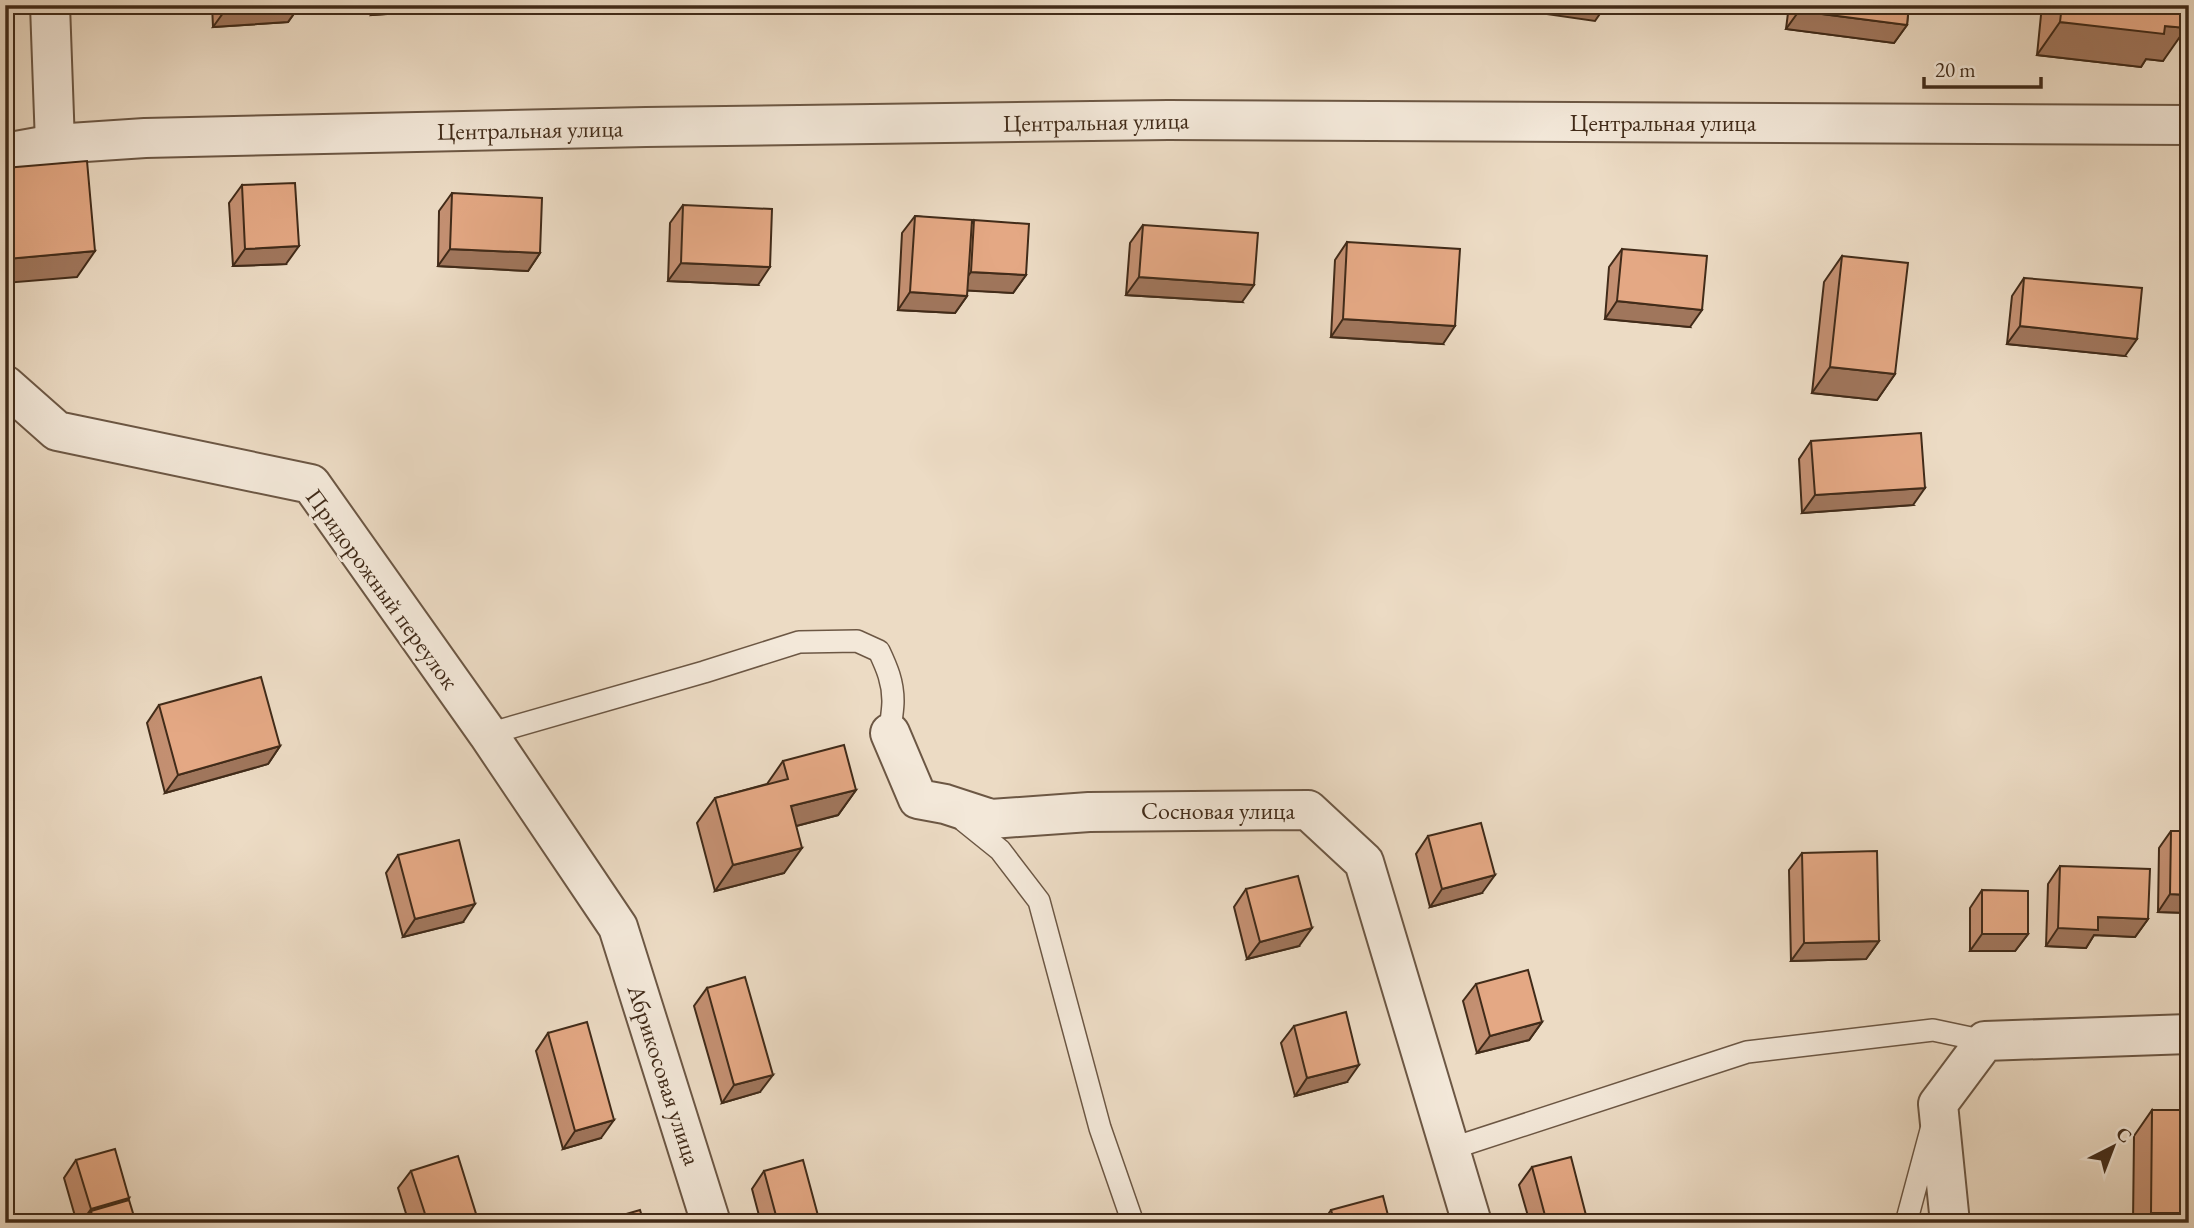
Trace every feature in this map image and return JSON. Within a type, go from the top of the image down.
[{"type":"street","points":[[50,5],[55,144]]},
{"type":"street","name":"Центральная улица","points":[[5,153],[55,144],[159,137],[1168,120],[2189,125]]},
{"type":"street","name":"Придорожный переулок","points":[[5,385],[57,431],[310,484],[488,734],[618,927]]},
{"type":"street","points":[[890,733],[918,799]]},
{"type":"street","name":"Сосновая улица","points":[[918,799],[945,804],[991,819],[1089,812],[1308,810],[1364,862],[1472,1223]]},
{"type":"street","name":"Абрикосовая улица","points":[[618,927],[711,1223]]},
{"type":"street","points":[[1950,1223],[1938,1104],[1986,1041],[2189,1034]]},
{"type":"lane","points":[[488,734],[799,642],[845,641],[857,641],[879,651],[891,674],[893,700],[890,733]]},
{"type":"lane","points":[[918,799],[936,812],[965,821],[1000,850],[1039,901],[1100,1128],[1133,1223]]},
{"type":"lane","points":[[1450,1149],[1747,1052],[1933,1030],[1986,1041]]},
{"type":"lane","points":[[1906,1223],[1938,1104]]},
{"type":"building","points":[[226,5],[286,5],[226,9]]},
{"type":"building","points":[[1799,5],[1909,5],[1907,25],[1799,11]]},
{"type":"building","points":[[2062,5],[2189,5],[2189,9],[2186,28],[2165,26],[2164,34],[2060,22]]},
{"type":"building","points":[[87,161],[95,251],[7,259],[5,168]]},
{"type":"building","points":[[295,183],[299,246],[245,249],[242,185]]},
{"type":"building","points":[[452,193],[542,198],[540,253],[450,249]]},
{"type":"building","points":[[683,205],[772,209],[770,267],[681,263]]},
{"type":"building","points":[[915,216],[972,220],[967,296],[910,292]]},
{"type":"building","points":[[974,220],[1029,224],[1026,275],[971,272]]},
{"type":"building","points":[[1143,225],[1258,233],[1254,285],[1139,277]]},
{"type":"building","points":[[1347,242],[1460,249],[1455,326],[1343,319]]},
{"type":"building","points":[[1622,249],[1707,256],[1702,310],[1617,301]]},
{"type":"building","points":[[1842,256],[1908,263],[1895,374],[1830,367]]},
{"type":"building","points":[[2024,278],[2142,288],[2137,339],[2020,326]]},
{"type":"building","points":[[1921,433],[1925,488],[1815,495],[1811,441]]},
{"type":"building","points":[[261,677],[280,746],[178,775],[159,705]]},
{"type":"building","points":[[844,745],[856,790],[791,806],[802,848],[733,865],[715,798],[788,779],[783,761]]},
{"type":"building","points":[[1481,823],[1495,875],[1442,889],[1428,836]]},
{"type":"building","points":[[2171,831],[2189,831],[2189,895],[2170,894]]},
{"type":"building","points":[[459,840],[475,904],[415,919],[398,855]]},
{"type":"building","points":[[1877,851],[1879,941],[1804,943],[1802,853]]},
{"type":"building","points":[[2060,866],[2150,869],[2148,919],[2098,917],[2098,930],[2058,928]]},
{"type":"building","points":[[1298,876],[1312,928],[1260,942],[1246,889]]},
{"type":"building","points":[[1982,890],[2028,891],[2028,934],[1982,934]]},
{"type":"building","points":[[1528,970],[1542,1022],[1490,1036],[1476,984]]},
{"type":"building","points":[[745,977],[773,1075],[734,1085],[707,988]]},
{"type":"building","points":[[1346,1012],[1359,1065],[1307,1078],[1294,1026]]},
{"type":"building","points":[[587,1022],[614,1120],[575,1131],[548,1033]]},
{"type":"building","points":[[2152,1110],[2189,1110],[2189,1213],[2151,1213]]},
{"type":"building","points":[[115,1149],[129,1198],[91,1209],[76,1160]]},
{"type":"building","points":[[458,1156],[477,1217],[460,1223],[428,1223],[411,1171]]},
{"type":"building","points":[[1571,1157],[1588,1223],[1547,1223],[1532,1167]]},
{"type":"building","points":[[803,1160],[820,1223],[778,1223],[764,1171]]},
{"type":"building","points":[[1383,1196],[1390,1223],[1335,1223],[1331,1210]]},
{"type":"building","points":[[129,1200],[136,1223],[94,1223],[91,1211]]},
{"type":"building","points":[[640,1210],[644,1223],[602,1223],[602,1221]]}]
